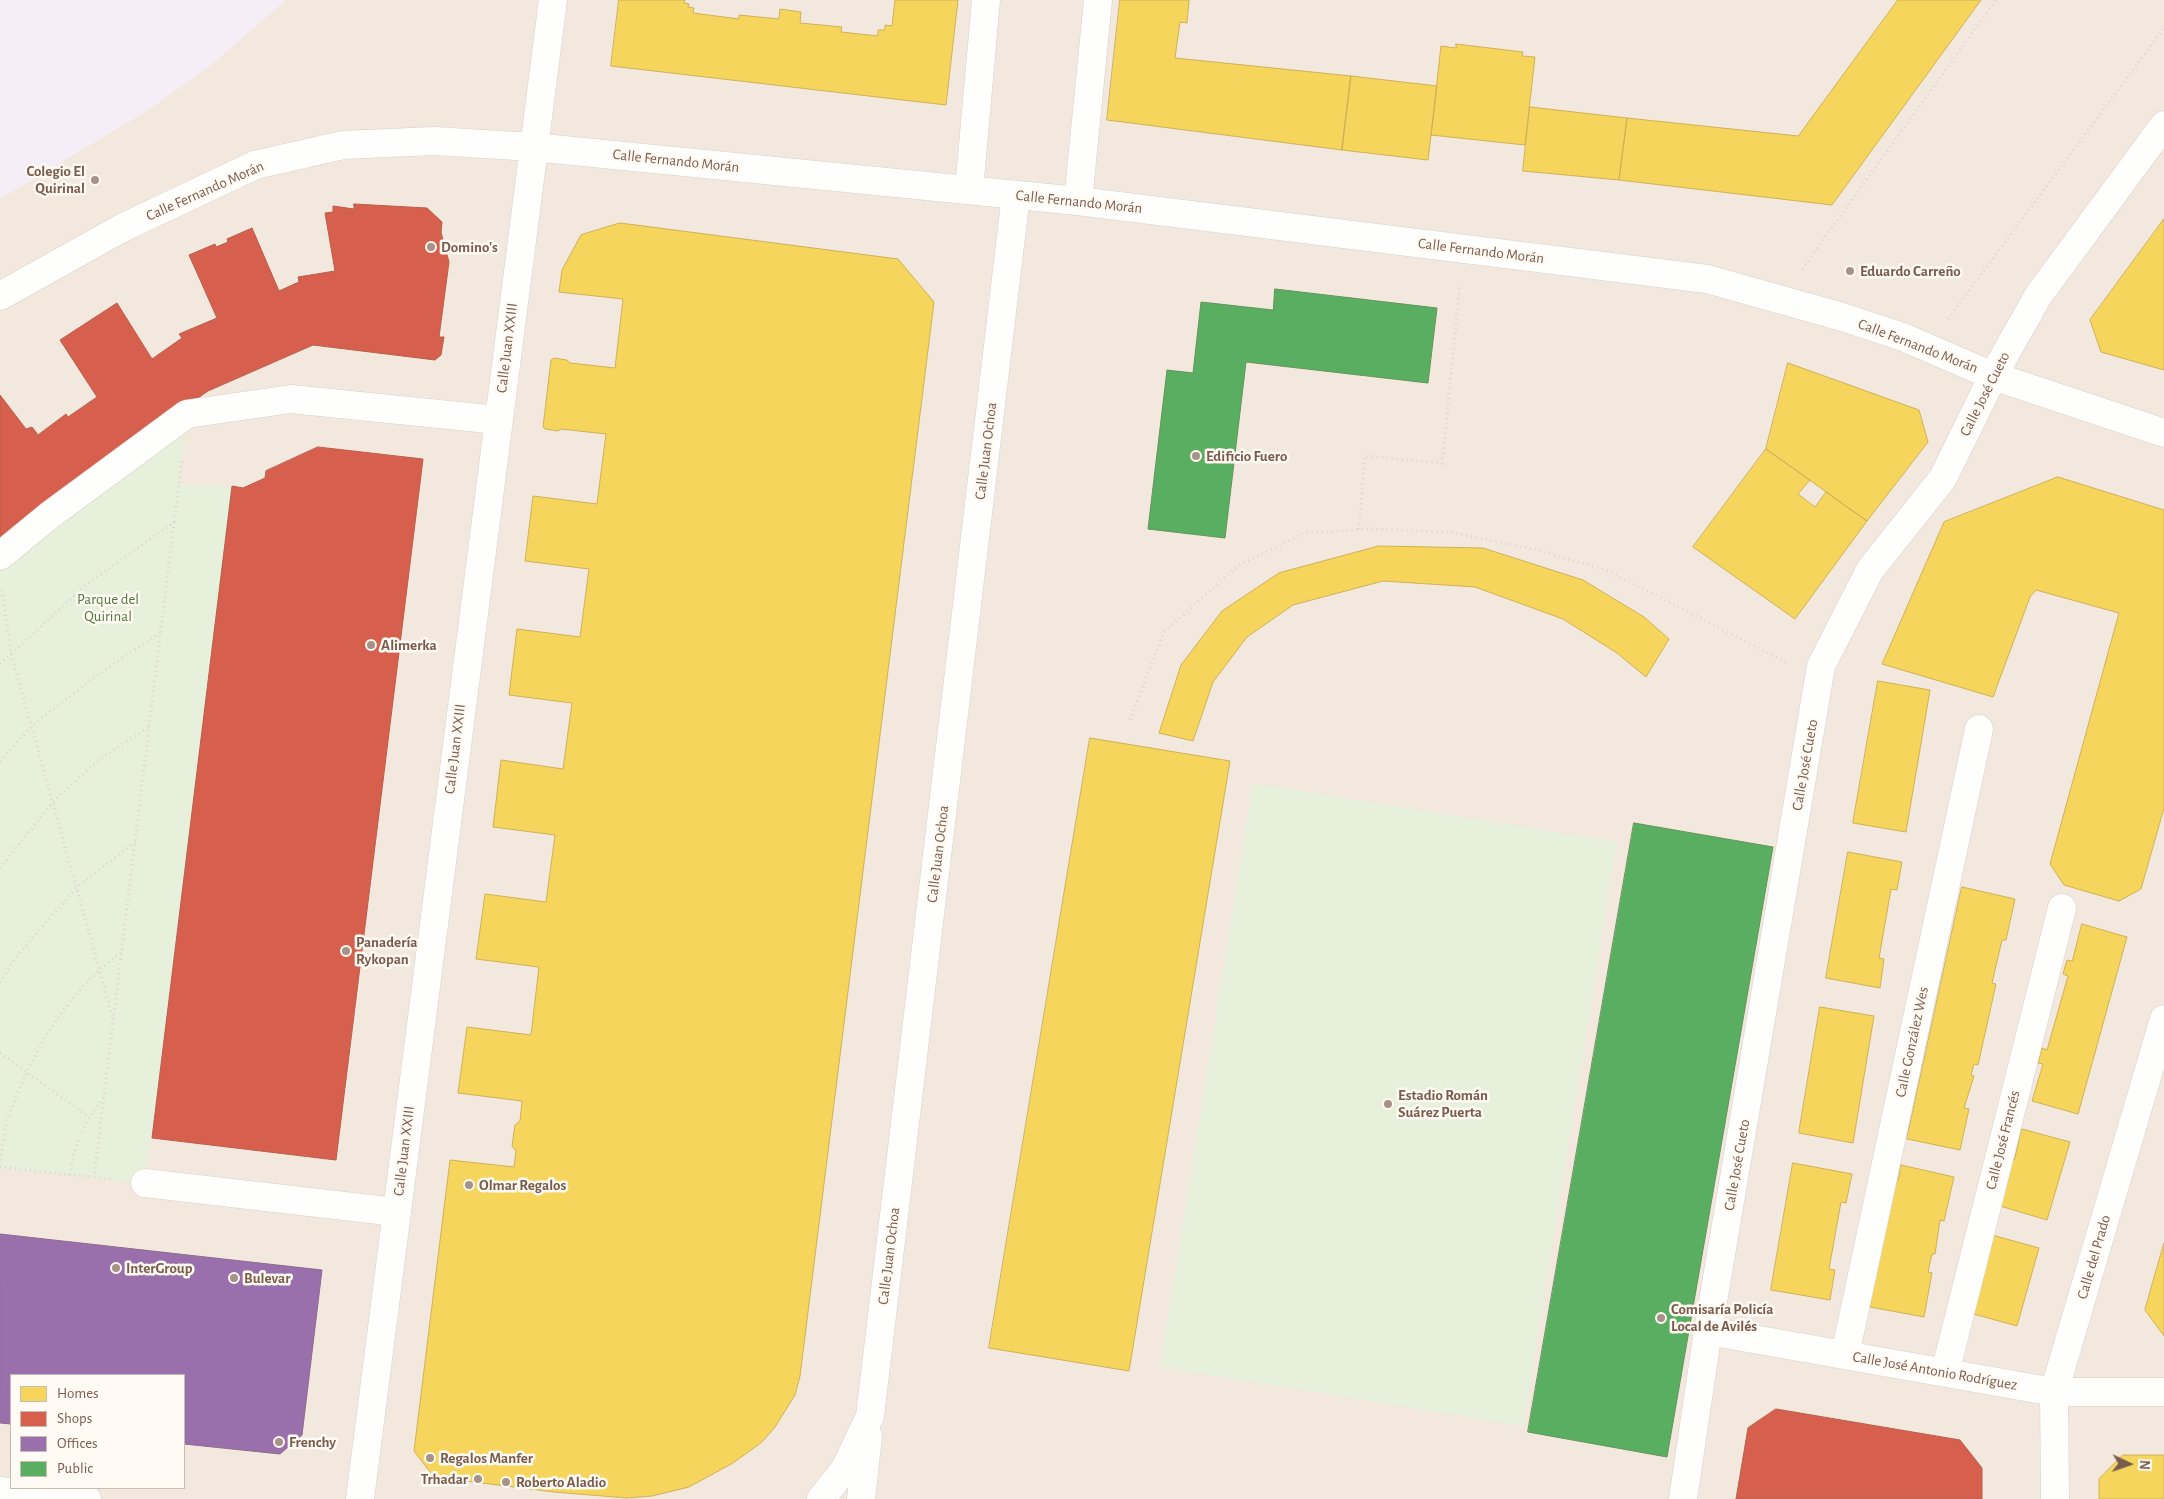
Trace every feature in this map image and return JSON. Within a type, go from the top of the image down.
[{"type":"street","name":"Calle Juan XXIII","points":[[360,1499],[552,0]]},
{"type":"street","points":[[969,190],[986,0]]},
{"type":"street","points":[[1078,201],[1098,0]]},
{"type":"street","name":"Calle José Cueto","points":[[1683,1499],[1708,1331],[1821,666],[1870,570],[1943,478],[1993,376],[2038,296],[2164,125]]},
{"type":"street","name":"Calle Fernando Morán","points":[[0,296],[122,228],[255,165],[343,145],[434,142],[533,147],[1078,201],[1707,280],[1839,316],[1903,337],[1993,376],[2164,433]]},
{"type":"street","name":"Calle Juan Ochoa","points":[[821,1499],[845,1469],[870,1416],[1016,195]]},
{"type":"street","points":[[0,556],[50,515],[187,414],[291,399],[498,420]]},
{"type":"street","name":"Calle González Wes","points":[[1845,1356],[1979,729]]},
{"type":"street","name":"Calle José Francés","points":[[1945,1373],[2062,908]]},
{"type":"street","name":"Calle del Prado","points":[[2055,1499],[2054,1392],[2164,1019]]},
{"type":"street","points":[[145,1183],[396,1212]]},
{"type":"street","name":"Calle José Antonio Rodríguez","points":[[1708,1331],[2054,1392],[2164,1392]]},
{"type":"street","points":[[861,1499],[870,1416]]},
{"type":"street","points":[[0,1491],[87,1499]]},
{"type":"path","points":[[1779,300],[1996,0]]},
{"type":"path","points":[[1926,348],[2164,28]]},
{"type":"path","points":[[1359,530],[1365,456],[1442,462],[1464,248]]},
{"type":"path","points":[[94,1177],[137,840],[149,727],[163,631],[187,414]]},
{"type":"path","points":[[0,664],[87,584],[174,522]]},
{"type":"path","points":[[1130,720],[1164,632],[1238,566],[1304,533],[1359,530],[1449,532],[1538,550],[1606,570],[1819,680]]},
{"type":"path","points":[[1,588],[11,653],[33,725],[52,803],[114,1022]]},
{"type":"path","points":[[0,761],[33,725],[96,676],[163,631]]},
{"type":"path","points":[[0,868],[52,803],[96,762],[149,727]]},
{"type":"path","points":[[0,982],[17,956],[76,888],[137,840]]},
{"type":"path","points":[[0,1160],[8,1117],[27,1071],[58,1017],[100,968],[123,952]]},
{"type":"path","points":[[0,1053],[89,1117]]},
{"type":"path","points":[[69,1175],[75,1144],[89,1117],[104,1096]]},
{"type":"path","points":[[0,1167],[145,1183]]},
{"type":"shaded area","points":[[0,0],[2164,0],[2164,1499],[0,1499]]},
{"type":"shaded area","points":[[0,0],[286,0],[210,66],[147,111],[0,199]]},
{"type":"green space","name":"Parque del Quirinal","points":[[187,414],[179,485],[232,486],[145,1183],[0,1168],[0,556]]},
{"type":"green space","name":"Estadio Román Suárez Puerta","points":[[1253,783],[1617,842],[1523,1426],[1160,1367]]},
{"type":"building: Homes","points":[[619,0],[685,0],[684,3],[689,4],[688,7],[694,8],[693,13],[739,19],[739,15],[779,19],[780,9],[801,12],[800,23],[842,27],[841,32],[878,36],[878,30],[885,30],[885,25],[892,26],[895,0],[958,0],[946,105],[611,66]]},
{"type":"building: Homes","points":[[1120,0],[1189,0],[1187,23],[1180,22],[1175,58],[1351,76],[1342,150],[1107,120]]},
{"type":"building: Homes","points":[[1898,0],[1981,0],[1832,205],[1619,180],[1627,118],[1798,136]]},
{"type":"building: Homes","points":[[1456,44],[1523,52],[1522,56],[1535,57],[1525,145],[1431,135],[1441,46],[1456,48]]},
{"type":"building: Homes","points":[[1351,76],[1437,86],[1428,160],[1342,150]]},
{"type":"building: Homes","points":[[1530,107],[1627,118],[1619,180],[1523,171]]},
{"type":"building: Homes","points":[[2164,219],[2164,370],[2101,352],[2090,320]]},
{"type":"building: Homes","points":[[620,223],[898,259],[934,302],[800,1376],[795,1395],[775,1427],[762,1442],[733,1463],[689,1487],[652,1496],[627,1498],[554,1492],[434,1477],[414,1451],[450,1160],[514,1167],[516,1151],[512,1146],[515,1125],[520,1121],[522,1101],[458,1093],[467,1027],[531,1035],[539,967],[476,959],[485,894],[546,902],[555,835],[493,827],[501,760],[563,769],[572,703],[509,695],[517,629],[580,637],[589,569],[525,561],[533,496],[597,504],[606,434],[561,429],[558,431],[543,427],[551,360],[554,358],[567,360],[570,363],[615,368],[623,299],[559,292],[562,270],[581,235]]},
{"type":"building: Homes","points":[[1788,363],[1919,410],[1928,442],[1867,521],[1766,449]]},
{"type":"building: Homes","points":[[1766,449],[1810,480],[1798,494],[1815,507],[1826,492],[1867,521],[1795,619],[1693,547]]},
{"type":"building: Homes","points":[[2058,477],[2164,510],[2164,808],[2141,889],[2119,901],[2064,885],[2050,864],[2119,613],[2036,590],[2030,597],[1993,697],[1882,664],[1944,522]]},
{"type":"building: Homes","points":[[1379,546],[1483,548],[1583,580],[1644,617],[1669,639],[1646,677],[1617,653],[1563,619],[1475,587],[1383,581],[1293,605],[1247,637],[1213,682],[1193,741],[1159,733],[1181,665],[1222,611],[1279,573]]},
{"type":"building: Homes","points":[[1878,681],[1930,690],[1906,832],[1853,823]]},
{"type":"building: Homes","points":[[1090,738],[1230,761],[1129,1371],[989,1348]]},
{"type":"building: Homes","points":[[1848,852],[1902,862],[1897,890],[1891,889],[1879,958],[1884,959],[1880,988],[1826,978]]},
{"type":"building: Homes","points":[[1962,887],[2015,899],[2006,940],[2002,940],[1992,983],[1996,984],[1978,1065],[1974,1064],[1971,1075],[1974,1076],[1964,1108],[1969,1109],[1960,1150],[1907,1139]]},
{"type":"building: Homes","points":[[2082,924],[2127,937],[2078,1114],[2032,1101],[2043,1064],[2038,1063],[2042,1048],[2047,1050],[2068,976],[2063,974],[2067,960],[2072,961]]},
{"type":"building: Homes","points":[[1820,1007],[1874,1016],[1853,1143],[1799,1133]]},
{"type":"building: Homes","points":[[2022,1129],[2070,1142],[2047,1220],[2000,1206],[2008,1159],[2014,1160]]},
{"type":"building: Homes","points":[[1793,1163],[1852,1174],[1846,1203],[1841,1202],[1829,1269],[1835,1270],[1830,1300],[1771,1290]]},
{"type":"building: Homes","points":[[1901,1165],[1954,1177],[1944,1221],[1940,1220],[1935,1254],[1932,1254],[1928,1272],[1932,1273],[1924,1317],[1870,1307],[1892,1179],[1898,1180]]},
{"type":"building: Homes","points":[[1992,1235],[2039,1248],[2017,1326],[1970,1313]]},
{"type":"building: Homes","points":[[2164,1243],[2164,1336],[2145,1310]]},
{"type":"building: Homes","points":[[2123,1455],[2164,1455],[2164,1499],[2099,1499],[2099,1479]]},
{"type":"building: Shops","points":[[354,204],[427,208],[442,222],[441,232],[449,262],[439,337],[444,337],[441,355],[435,360],[313,345],[208,391],[100,466],[0,543],[0,395],[26,429],[32,427],[38,435],[66,414],[68,417],[97,397],[60,340],[117,303],[152,359],[182,338],[179,334],[217,318],[189,255],[215,244],[216,247],[228,242],[227,239],[252,228],[279,291],[299,282],[298,277],[335,271],[325,213],[333,212],[333,206],[354,209]]},
{"type":"building: Shops","points":[[318,447],[423,459],[336,1160],[152,1138],[232,486],[243,488],[265,478],[266,471]]},
{"type":"building: Shops","points":[[1776,1409],[1960,1440],[1982,1468],[1982,1499],[1736,1499],[1748,1428]]},
{"type":"building: Offices","points":[[0,1234],[322,1270],[302,1435],[280,1454],[185,1444],[185,1374],[10,1374],[10,1424],[0,1423]]},
{"type":"building: Public","name":"Edificio Fuero","points":[[1275,289],[1437,308],[1428,383],[1246,362],[1225,538],[1148,529],[1167,370],[1193,373],[1201,302],[1273,310]]},
{"type":"building: Public","points":[[1634,823],[1773,847],[1667,1457],[1528,1432]]},
{"type":"place","name":"Colegio El Quirinal","points":[[95,180]]},
{"type":"place","name":"Domino's","points":[[431,247]]},
{"type":"place","name":"Eduardo Carreño","points":[[1850,271]]},
{"type":"place","name":"Edificio Fuero","points":[[1196,456]]},
{"type":"place","name":"Alimerka","points":[[371,645]]},
{"type":"place","name":"Panadería Rykopan","points":[[346,951]]},
{"type":"place","name":"Estadio Román Suárez Puerta","points":[[1388,1104]]},
{"type":"place","name":"Olmar Regalos","points":[[469,1185]]},
{"type":"place","name":"InterGroup","points":[[116,1268]]},
{"type":"place","name":"Bulevar","points":[[234,1278]]},
{"type":"place","name":"Comisaría Policía Local de Avilés","points":[[1661,1318]]},
{"type":"place","name":"Frenchy","points":[[279,1442]]},
{"type":"place","name":"Regalos Manfer","points":[[430,1458]]},
{"type":"place","name":"Trhadar","points":[[478,1479]]},
{"type":"place","name":"Roberto Aladio","points":[[506,1482]]}]
